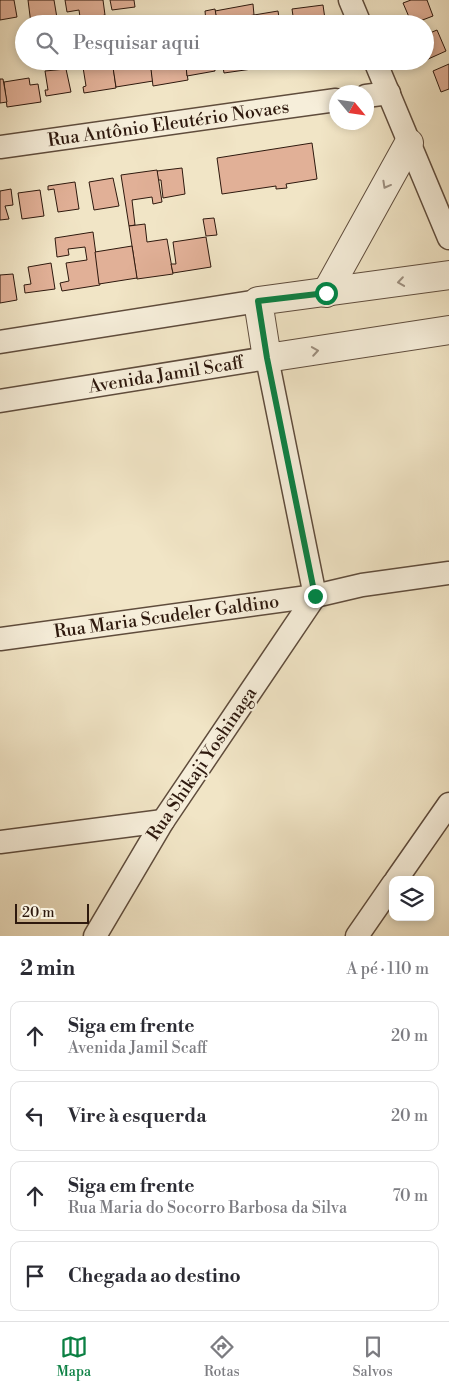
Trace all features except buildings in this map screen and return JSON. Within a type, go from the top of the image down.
[{"type":"street","points":[[350,0],[356,15]]},
{"type":"street","points":[[380,70],[449,238]]},
{"type":"street","points":[[374,95],[389,93]]},
{"type":"street","name":"Rua Antônio Eleutério Novaes","points":[[0,148],[329,101]]},
{"type":"street","points":[[326,293],[410,143]]},
{"type":"street","points":[[0,342],[258,301],[449,275]]},
{"type":"street","points":[[258,301],[267,358],[315,596]]},
{"type":"street","name":"Avenida Jamil Scaff","points":[[0,402],[449,330]]},
{"type":"street","name":"Rua Maria Scudeler Galdino","points":[[0,639],[315,596],[362,585],[449,573]]},
{"type":"street","name":"Rua Shikaji Yoshinaga","points":[[95,936],[162,822],[315,596]]},
{"type":"street","points":[[399,876],[449,804]]},
{"type":"street","points":[[0,842],[162,822]]},
{"type":"street","points":[[356,936],[389,890]]},
{"type":"route","points":[[315,596],[267,358],[258,301],[326,293]]}]
